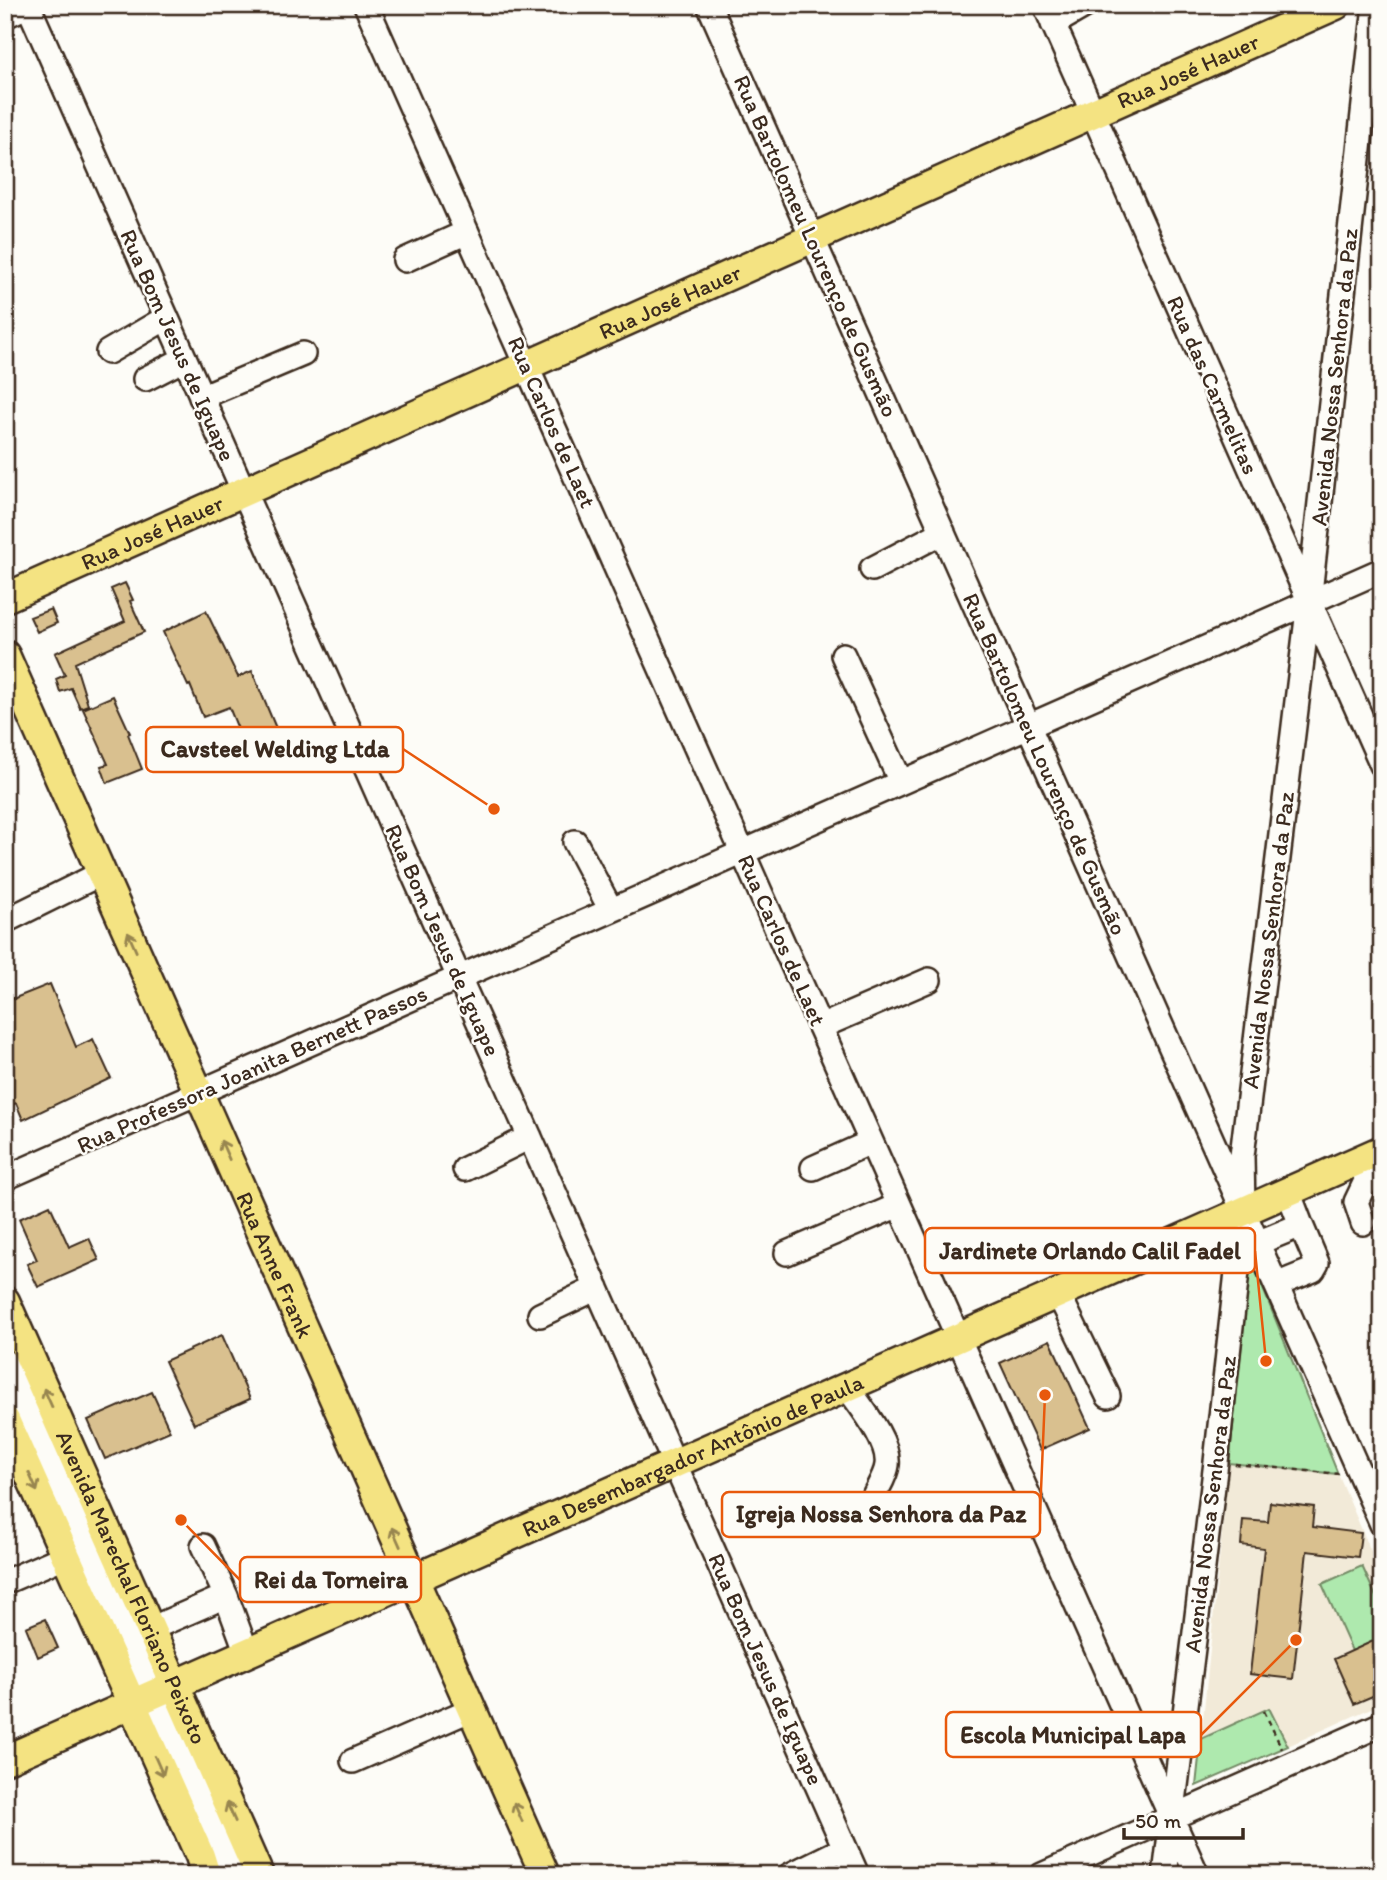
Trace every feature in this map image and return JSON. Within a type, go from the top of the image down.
[{"type":"main road","name":"Rua José Hauer","points":[[5,598],[1336,5]]},
{"type":"main road","name":"Rua Anne Frank","points":[[5,654],[545,1875]]},
{"type":"main road","name":"Rua Desembargador Antônio de Paula","points":[[5,1760],[1372,1154]]},
{"type":"main road","name":"Avenida Marechal Floriano Peixoto","points":[[5,1301],[150,1629],[153,1694],[206,1875]]},
{"type":"main road","name":"Avenida Marechal Floriano Peixoto","points":[[5,1420],[65,1556],[153,1694],[259,1875]]},
{"type":"street","points":[[5,16],[28,5]]},
{"type":"street","name":"Rua Bom Jesus de Iguape","points":[[28,5],[857,1875]]},
{"type":"street","name":"Rua Carlos de Laet","points":[[366,5],[1197,1875]]},
{"type":"street","name":"Rua Bartolomeu Lourenço de Gusmão","points":[[709,5],[1382,1524]]},
{"type":"street","points":[[1049,15],[1086,5]]},
{"type":"street","name":"Avenida Nossa Senhora da Paz","points":[[1165,1875],[1216,1462],[1243,1211],[1242,1156],[1309,602],[1375,5]]},
{"type":"street","name":"Rua das Carmelitas","points":[[1049,15],[1382,765]]},
{"type":"street","points":[[405,260],[467,232]]},
{"type":"street","points":[[108,352],[166,318]]},
{"type":"street","points":[[201,397],[303,354]]},
{"type":"street","points":[[145,379],[184,359]]},
{"type":"street","points":[[872,569],[943,532]]},
{"type":"street","name":"Rua Professora Joanita Bernett Passos","points":[[5,1178],[1382,570]]},
{"type":"street","points":[[843,655],[901,782]]},
{"type":"street","points":[[575,842],[611,911]]},
{"type":"street","points":[[5,921],[102,873]]},
{"type":"street","points":[[821,1027],[929,980]]},
{"type":"street","points":[[465,1169],[530,1137]]},
{"type":"street","points":[[813,1168],[871,1142]]},
{"type":"street","points":[[1363,1223],[1356,1202],[1366,1181],[1372,1154]]},
{"type":"street","points":[[1276,1285],[1313,1270],[1317,1263],[1288,1191]]},
{"type":"street","points":[[787,1253],[899,1205]]},
{"type":"street","points":[[1257,1243],[1301,1225]]},
{"type":"street","points":[[540,1315],[597,1288]]},
{"type":"street","points":[[1058,1293],[1108,1396]]},
{"type":"street","points":[[5,1362],[232,1875]]},
{"type":"street","points":[[847,1387],[883,1441],[886,1452],[887,1466],[874,1496]]},
{"type":"street","points":[[203,1546],[226,1595],[247,1653]]},
{"type":"street","points":[[5,1582],[65,1556]]},
{"type":"street","points":[[150,1629],[226,1595]]},
{"type":"street","points":[[353,1761],[472,1709]]},
{"type":"street","points":[[1042,1875],[1382,1724]]},
{"type":"street","points":[[790,1875],[845,1848]]},
{"type":"path","points":[[1216,1462],[1360,1475]]},
{"type":"path","points":[[1264,1711],[1290,1765]]},
{"type":"shaded area","points":[[1229,1463],[1338,1474],[1382,1577],[1382,1703],[1288,1746],[1269,1708],[1201,1739]]},
{"type":"green space","points":[[1251,1259],[1338,1474],[1229,1463]]},
{"type":"green space","points":[[1362,1566],[1382,1610],[1382,1637],[1352,1651],[1322,1584]]},
{"type":"green space","points":[[1269,1708],[1288,1746],[1196,1786],[1201,1739]]},
{"type":"building","points":[[125,583],[144,632],[75,663],[88,705],[80,708],[71,688],[60,692],[56,679],[65,675],[55,653],[125,621],[111,589]]},
{"type":"building","points":[[51,609],[57,623],[37,632],[30,617]]},
{"type":"building","points":[[206,611],[238,677],[252,671],[278,733],[287,728],[297,748],[286,753],[289,759],[279,763],[263,730],[242,739],[229,707],[203,717],[163,632]]},
{"type":"building","points":[[113,696],[130,733],[128,734],[142,769],[107,783],[101,766],[108,764],[83,709]]},
{"type":"building","points":[[50,984],[76,1047],[93,1039],[111,1078],[23,1120],[16,1103],[5,1108],[5,1002]]},
{"type":"building","points":[[50,1205],[69,1247],[89,1238],[99,1260],[38,1287],[27,1264],[37,1260],[19,1219]]},
{"type":"building","points":[[222,1335],[250,1399],[194,1424],[165,1361]]},
{"type":"building","points":[[1050,1340],[1090,1428],[1040,1450],[1000,1363]]},
{"type":"building","points":[[152,1392],[170,1431],[105,1459],[88,1420]]},
{"type":"building","points":[[1270,1502],[1314,1507],[1312,1527],[1361,1533],[1358,1557],[1307,1551],[1293,1679],[1250,1674],[1264,1548],[1241,1545],[1243,1520],[1268,1522]]},
{"type":"building","points":[[45,1619],[58,1648],[38,1657],[26,1627]]},
{"type":"building","points":[[1382,1637],[1382,1692],[1354,1704],[1334,1659]]},
{"type":"place","name":"Cavsteel Welding Ltda","points":[[494,809]]},
{"type":"place","name":"Jardinete Orlando Calil Fadel","points":[[1266,1361]]},
{"type":"place","name":"Igreja Nossa Senhora da Paz","points":[[1045,1395]]},
{"type":"place","name":"Rei da Torneira","points":[[181,1520]]},
{"type":"place","name":"Escola Municipal Lapa","points":[[1296,1640]]}]
